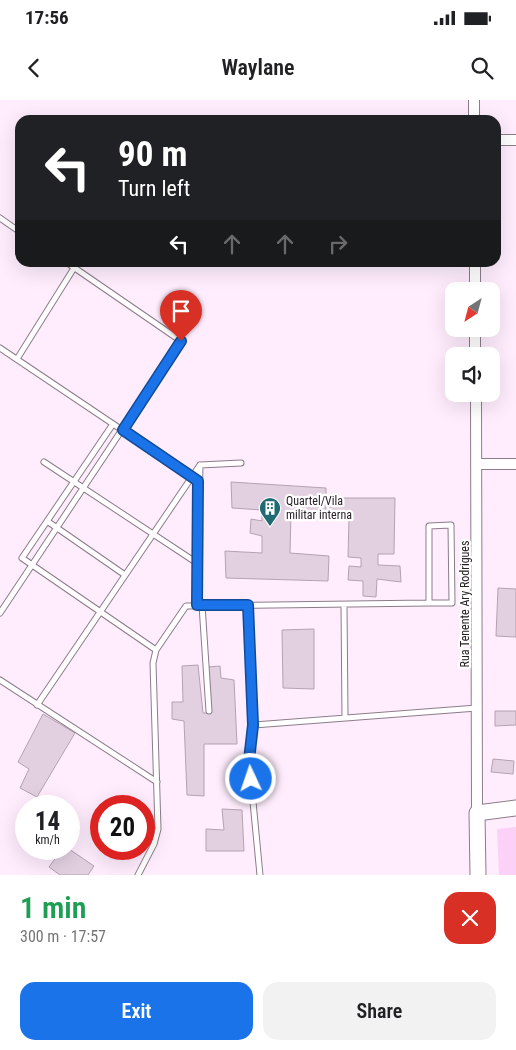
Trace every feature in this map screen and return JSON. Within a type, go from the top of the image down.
[{"type":"street","points":[[474,100],[474,115]]},
{"type":"street","points":[[501,140],[516,140]]},
{"type":"street","points":[[475,267],[475,282]]},
{"type":"street","name":"Rua Tenente Ary Rodrigues","points":[[476,402],[477,813]]},
{"type":"street","points":[[476,464],[516,464]]},
{"type":"street","points":[[478,875],[477,813],[516,808]]},
{"type":"lane","points":[[0,218],[15,228]]},
{"type":"lane","points":[[0,613],[181,341],[74,268],[17,359]]},
{"type":"lane","points":[[0,348],[198,481]]},
{"type":"lane","points":[[113,424],[22,558],[156,650]]},
{"type":"lane","points":[[44,462],[197,563]]},
{"type":"lane","points":[[200,464],[241,463]]},
{"type":"lane","points":[[37,705],[200,464]]},
{"type":"lane","points":[[200,464],[197,563],[209,711]]},
{"type":"lane","points":[[47,521],[126,574]]},
{"type":"lane","points":[[138,875],[154,844],[158,829],[153,663],[156,650],[186,606],[199,605],[344,605],[429,604],[452,603],[451,525],[429,526],[429,604]]},
{"type":"lane","points":[[248,605],[253,725],[249,760],[260,875]]},
{"type":"lane","points":[[344,605],[345,718]]},
{"type":"lane","points":[[0,680],[157,782]]},
{"type":"lane","points":[[253,725],[478,708]]},
{"type":"shaded area","points":[[516,827],[516,875],[499,875],[497,829]]},
{"type":"building","name":"Quartel/Vila militar interna","points":[[231,482],[326,488],[326,513],[291,512],[290,553],[329,556],[328,581],[226,578],[225,551],[262,553],[262,536],[250,533],[251,519],[262,521],[262,510],[232,508]]},
{"type":"building","name":"Quartel/Vila militar interna","points":[[331,498],[395,498],[394,554],[378,554],[378,565],[400,566],[401,582],[377,579],[376,597],[363,596],[363,581],[348,580],[349,566],[361,567],[361,558],[348,557],[349,518],[329,517]]},
{"type":"building","points":[[498,588],[516,589],[516,637],[496,636]]},
{"type":"building","points":[[314,629],[314,689],[283,688],[282,630]]},
{"type":"building","points":[[198,665],[203,713],[210,713],[207,667],[220,666],[221,678],[234,680],[237,744],[204,744],[204,796],[187,795],[184,721],[172,719],[172,702],[183,702],[182,666]]},
{"type":"building","points":[[495,711],[516,711],[516,725],[495,726]]},
{"type":"building","points":[[43,714],[75,733],[38,795],[33,795],[20,788],[29,769],[18,762]]},
{"type":"building","points":[[493,759],[514,761],[513,774],[491,772]]},
{"type":"building","points":[[222,809],[242,810],[244,851],[206,851],[206,829],[224,830]]},
{"type":"building","points":[[80,856],[94,866],[88,875],[60,875],[49,867],[54,860],[80,860]]},
{"type":"place","name":"Quartel/Vila militar interna","points":[[270,527]]},
{"type":"route","points":[[181,341],[123,430],[198,481],[197,605],[248,605],[253,725],[249,760],[251,779]]}]
